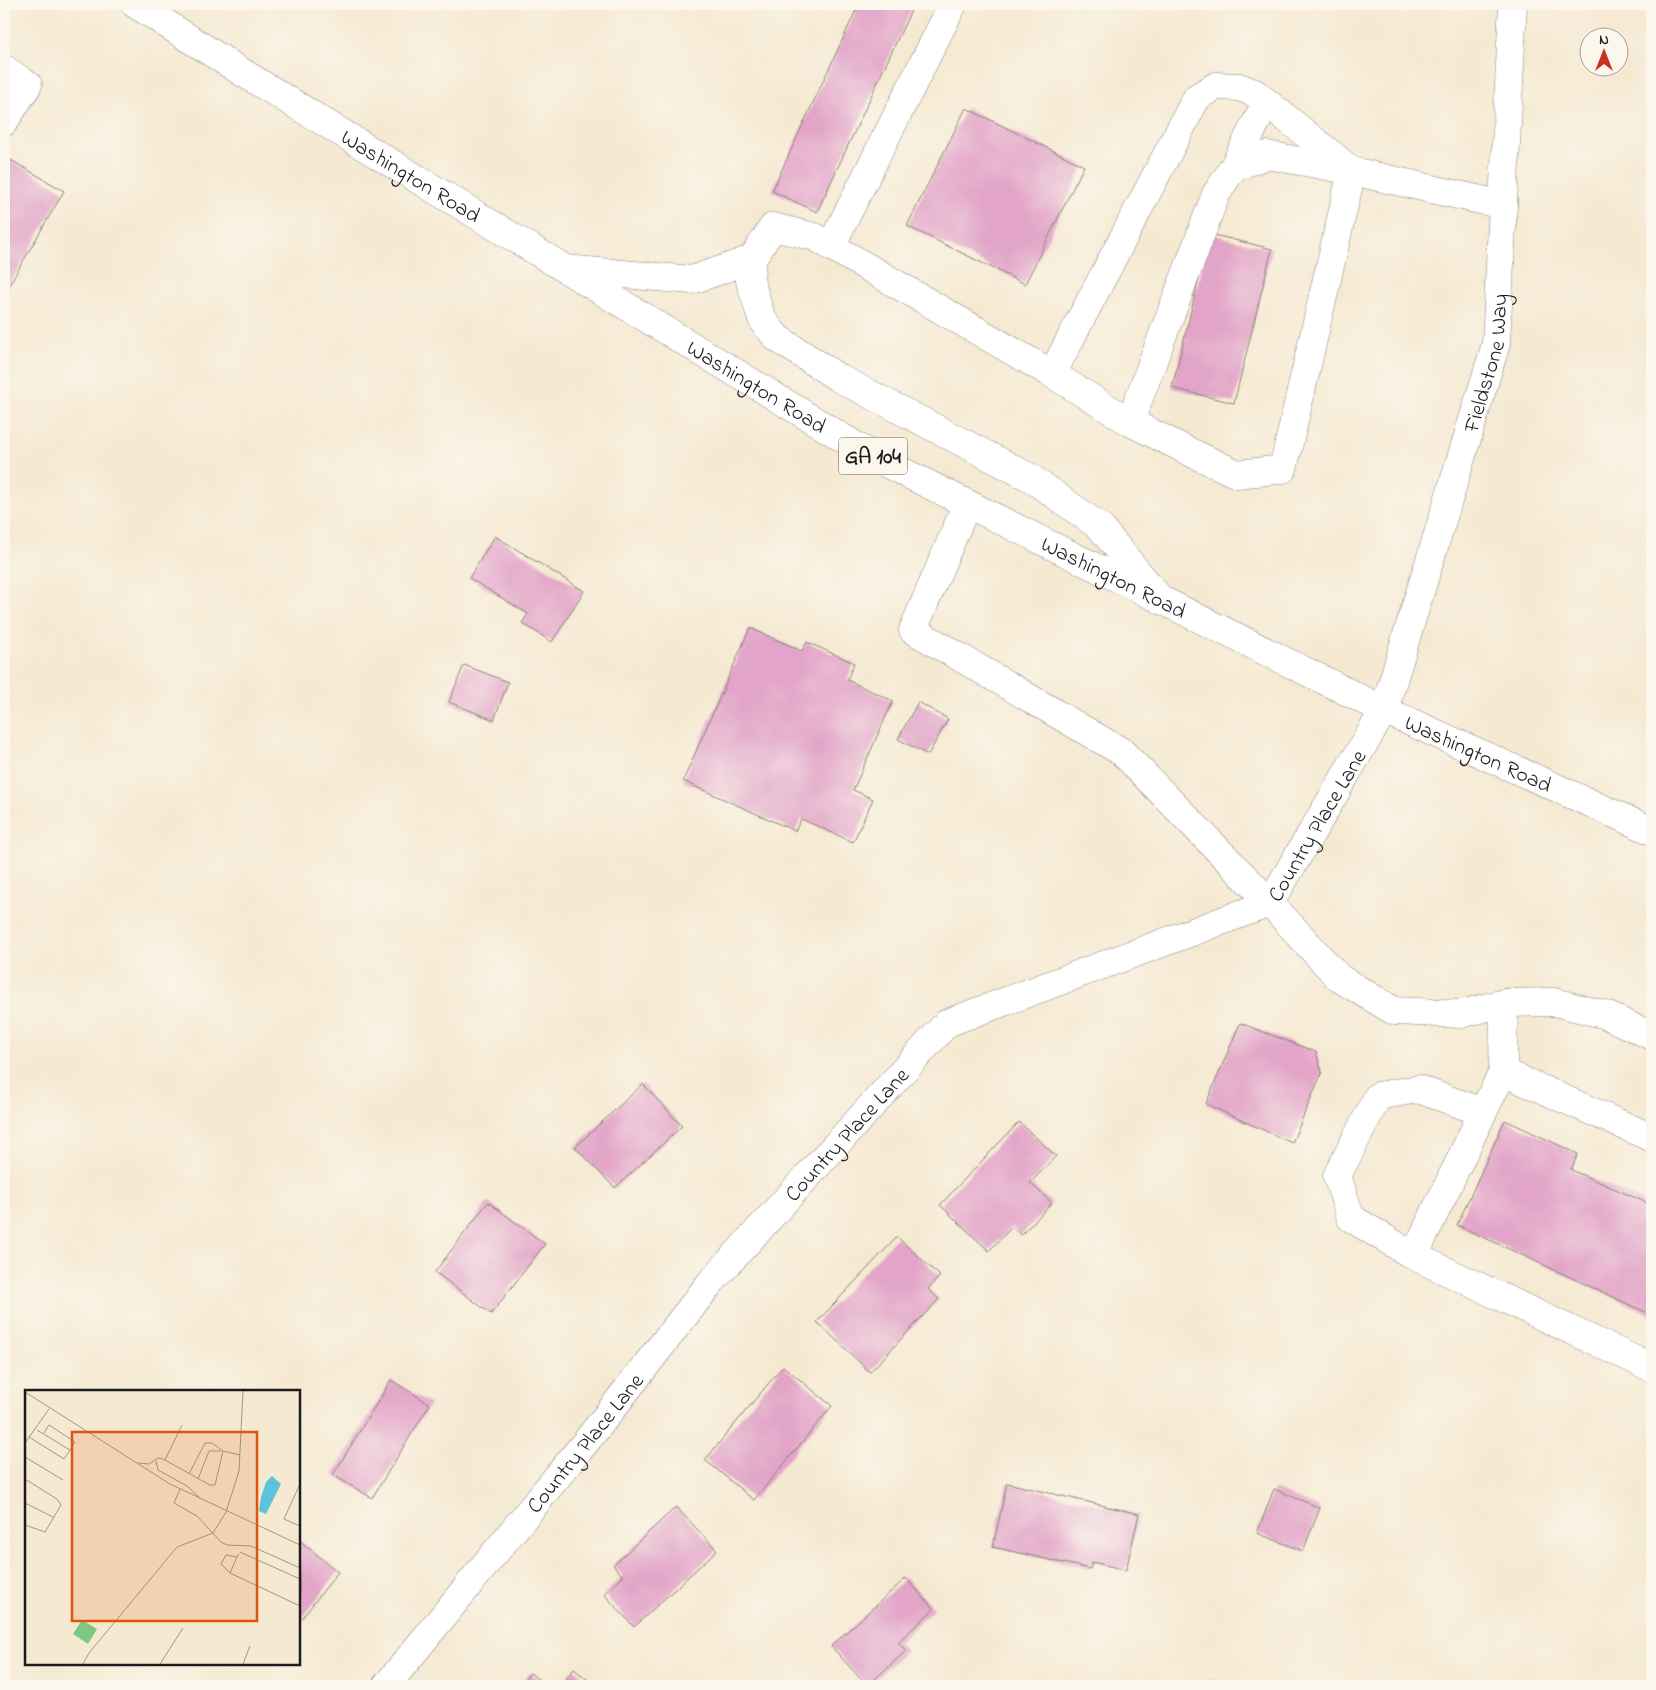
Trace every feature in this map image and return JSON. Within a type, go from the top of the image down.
[{"type":"street","name":"Washington Road","points":[[135,4],[245,74],[879,460],[1384,710],[1652,831]]},
{"type":"street","points":[[831,246],[953,4]]},
{"type":"street","name":"Fieldstone Way","points":[[1384,710],[1496,344],[1513,4]]},
{"type":"street","points":[[4,69],[28,85],[4,122]]},
{"type":"street","points":[[1052,374],[1197,97],[1216,86],[1239,87],[1255,94],[1352,170]]},
{"type":"street","points":[[1130,422],[1216,194],[1233,168],[1266,103]]},
{"type":"street","points":[[1233,168],[1266,155],[1352,170],[1503,205]]},
{"type":"street","points":[[1161,600],[1100,527],[1031,478],[837,376],[777,338],[762,319],[750,282],[752,259],[773,227],[815,237],[1052,374],[1130,422],[1237,474],[1284,469],[1352,170]]},
{"type":"street","points":[[565,269],[692,280],[752,259]]},
{"type":"street","points":[[967,504],[913,630],[1122,752],[1270,903],[1339,978],[1394,1011],[1460,1014],[1504,1003],[1554,1002],[1606,1015],[1652,1036]]},
{"type":"street","name":"Country Place Lane","points":[[386,1686],[593,1433],[711,1282],[947,1023],[1270,903],[1384,710]]},
{"type":"street","points":[[1414,1256],[1503,1072],[1504,1003]]},
{"type":"street","points":[[1503,1072],[1652,1138]]},
{"type":"street","points":[[1482,1112],[1418,1089],[1378,1096],[1338,1176],[1351,1218],[1414,1256],[1652,1368]]},
{"type":"building","points":[[859,4],[914,4],[817,212],[772,191]]},
{"type":"building","points":[[966,108],[1084,166],[1025,284],[907,226]]},
{"type":"building","points":[[4,156],[64,191],[4,294]]},
{"type":"building","points":[[1210,234],[1272,249],[1234,403],[1172,388]]},
{"type":"building","points":[[495,536],[584,591],[552,642],[522,623],[528,614],[469,578]]},
{"type":"building","points":[[750,628],[802,651],[807,642],[854,663],[847,680],[893,701],[853,790],[873,799],[853,842],[801,819],[795,831],[683,781]]},
{"type":"building","points":[[464,665],[508,682],[494,720],[449,702]]},
{"type":"building","points":[[918,702],[948,719],[928,755],[898,739]]},
{"type":"building","points":[[1240,1023],[1316,1052],[1322,1072],[1292,1143],[1206,1104]]},
{"type":"building","points":[[643,1084],[682,1126],[615,1188],[575,1147]]},
{"type":"building","points":[[1505,1120],[1578,1154],[1571,1170],[1650,1204],[1652,1200],[1652,1315],[1457,1225]]},
{"type":"building","points":[[1019,1122],[1056,1156],[1030,1183],[1052,1203],[1021,1235],[1012,1227],[989,1251],[940,1205]]},
{"type":"building","points":[[488,1202],[545,1244],[491,1314],[435,1272]]},
{"type":"building","points":[[897,1237],[940,1276],[928,1289],[939,1299],[870,1372],[817,1322]]},
{"type":"building","points":[[783,1366],[832,1406],[754,1500],[705,1460]]},
{"type":"building","points":[[391,1380],[430,1404],[372,1498],[333,1475]]},
{"type":"building","points":[[1007,1483],[1139,1514],[1126,1570],[1092,1562],[1090,1569],[993,1547]]},
{"type":"building","points":[[1274,1489],[1320,1508],[1303,1551],[1257,1533]]},
{"type":"building","points":[[676,1507],[717,1550],[634,1627],[604,1594],[623,1576],[613,1565]]},
{"type":"building","points":[[300,1541],[338,1572],[300,1621]]},
{"type":"building","points":[[906,1578],[934,1609],[898,1642],[906,1651],[867,1686],[831,1646]]},
{"type":"building","points":[[574,1669],[596,1686],[560,1686]]},
{"type":"building","points":[[530,1673],[547,1686],[519,1686]]},
{"type":"building","points":[[1213,1680],[1214,1686],[1180,1686],[1180,1685]]}]
